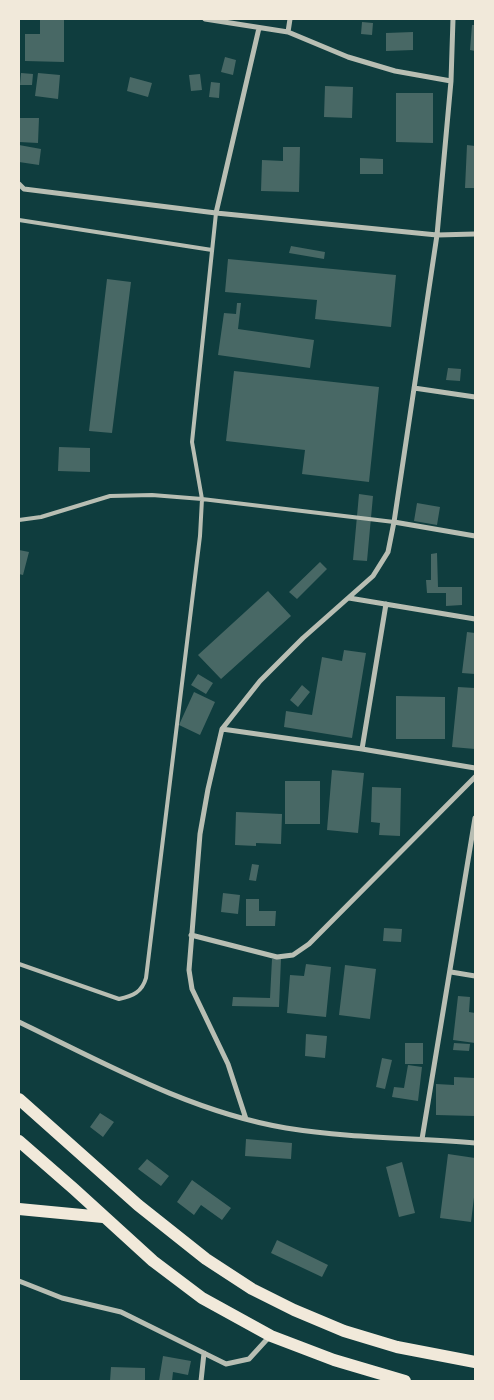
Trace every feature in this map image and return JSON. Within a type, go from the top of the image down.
[{"type":"main road","points":[[19,1099],[138,1205],[206,1259],[252,1289],[294,1310],[344,1331],[397,1347],[475,1362]]},
{"type":"main road","points":[[19,1141],[153,1262],[202,1298],[271,1336],[334,1360],[404,1381]]},
{"type":"main road","points":[[19,1209],[102,1217]]},
{"type":"street","points":[[205,19],[288,32],[348,57],[395,71],[451,81]]},
{"type":"street","points":[[288,32],[290,19]]},
{"type":"street","points":[[246,1119],[228,1064],[192,989],[189,970],[190,935],[200,834],[208,790],[222,729],[260,681],[303,638],[373,576],[388,552],[437,235],[451,81],[453,19]]},
{"type":"street","points":[[216,213],[259,28]]},
{"type":"street","points":[[19,184],[24,189],[216,213],[437,235],[475,234]]},
{"type":"street","points":[[414,388],[475,396]]},
{"type":"street","points":[[394,522],[475,536]]},
{"type":"street","points":[[349,598],[475,619]]},
{"type":"street","points":[[362,749],[386,604]]},
{"type":"street","points":[[222,729],[362,749],[475,768]]},
{"type":"street","points":[[190,935],[276,957],[293,955],[309,944],[475,777]]},
{"type":"street","points":[[422,1139],[475,818]]},
{"type":"street","points":[[451,972],[475,976]]},
{"type":"street","points":[[19,1022],[155,1087],[193,1102],[246,1119],[285,1128],[333,1134],[475,1143]]},
{"type":"street","points":[[19,1281],[62,1298],[121,1312],[226,1364],[249,1358],[271,1336]]},
{"type":"street","points":[[201,1381],[204,1353]]},
{"type":"lane","points":[[19,964],[119,999],[130,997],[144,985],[198,555],[202,498],[192,442],[216,213]]},
{"type":"lane","points":[[19,220],[212,250]]},
{"type":"lane","points":[[19,520],[41,517],[110,496],[152,494],[202,498],[394,522]]},
{"type":"building","points":[[40,19],[64,19],[64,62],[25,61],[25,34],[40,34]]},
{"type":"building","points":[[362,22],[373,23],[372,35],[361,34]]},
{"type":"building","points":[[472,25],[475,25],[475,51],[470,50]]},
{"type":"building","points":[[413,32],[413,50],[386,51],[386,33]]},
{"type":"building","points":[[225,57],[236,60],[233,75],[221,72]]},
{"type":"building","points":[[21,73],[33,74],[32,85],[20,85]]},
{"type":"building","points":[[38,73],[60,75],[58,99],[35,96]]},
{"type":"building","points":[[200,74],[202,90],[191,91],[189,75]]},
{"type":"building","points":[[130,77],[152,83],[148,97],[127,91]]},
{"type":"building","points":[[211,82],[220,83],[219,98],[209,97]]},
{"type":"building","points":[[325,86],[353,87],[352,118],[324,117]]},
{"type":"building","points":[[396,93],[433,93],[433,143],[396,142]]},
{"type":"building","points":[[19,118],[39,118],[38,143],[19,142]]},
{"type":"building","points":[[19,145],[41,149],[39,165],[19,162]]},
{"type":"building","points":[[467,145],[475,146],[475,188],[465,188]]},
{"type":"building","points":[[283,147],[300,147],[299,192],[261,191],[262,160],[283,161]]},
{"type":"building","points":[[360,158],[383,159],[383,174],[360,174]]},
{"type":"building","points":[[291,246],[325,252],[324,259],[289,253]]},
{"type":"building","points":[[228,259],[396,275],[391,327],[315,319],[317,300],[225,292]]},
{"type":"building","points":[[107,279],[131,282],[112,433],[89,431]]},
{"type":"building","points":[[237,303],[241,303],[238,329],[314,340],[310,368],[218,355],[224,313],[236,314]]},
{"type":"building","points":[[448,368],[461,369],[460,381],[446,380]]},
{"type":"building","points":[[234,371],[379,387],[369,482],[302,474],[305,450],[226,441]]},
{"type":"building","points":[[59,447],[90,448],[90,472],[58,471]]},
{"type":"building","points":[[359,494],[373,496],[367,561],[353,560]]},
{"type":"building","points":[[417,503],[440,507],[437,525],[414,521]]},
{"type":"building","points":[[19,550],[29,552],[23,575],[19,574]]},
{"type":"building","points":[[437,553],[438,587],[462,587],[462,605],[446,606],[446,593],[427,593],[426,580],[431,580],[431,554]]},
{"type":"building","points":[[320,562],[327,569],[297,599],[289,592]]},
{"type":"building","points":[[268,591],[291,616],[221,679],[198,655]]},
{"type":"building","points":[[467,632],[475,633],[475,674],[462,673]]},
{"type":"building","points":[[344,650],[366,653],[352,738],[284,727],[286,711],[312,715],[322,657],[342,661]]},
{"type":"building","points":[[198,674],[213,683],[206,694],[191,685]]},
{"type":"building","points":[[302,685],[310,692],[298,707],[290,700]]},
{"type":"building","points":[[458,687],[475,688],[475,749],[452,747]]},
{"type":"building","points":[[194,692],[215,702],[200,735],[179,725]]},
{"type":"building","points":[[396,696],[445,697],[445,739],[396,739]]},
{"type":"building","points":[[332,770],[364,773],[358,833],[327,830]]},
{"type":"building","points":[[285,781],[320,781],[320,824],[285,824]]},
{"type":"building","points":[[372,787],[401,788],[400,836],[379,835],[380,823],[371,822]]},
{"type":"building","points":[[236,812],[282,814],[281,844],[256,843],[256,846],[235,845]]},
{"type":"building","points":[[252,864],[259,865],[256,881],[249,880]]},
{"type":"building","points":[[223,893],[240,895],[238,914],[221,912]]},
{"type":"building","points":[[246,899],[259,899],[259,911],[276,911],[275,926],[246,926]]},
{"type":"building","points":[[384,928],[402,929],[401,942],[383,941]]},
{"type":"building","points":[[272,959],[281,959],[279,1007],[232,1006],[233,997],[270,998]]},
{"type":"building","points":[[306,964],[331,967],[326,1017],[287,1013],[290,975],[304,976]]},
{"type":"building","points":[[345,965],[376,969],[370,1019],[339,1015]]},
{"type":"building","points":[[458,996],[470,997],[469,1012],[475,1013],[475,1043],[453,1040]]},
{"type":"building","points":[[306,1034],[327,1036],[325,1058],[305,1056]]},
{"type":"building","points":[[405,1043],[423,1043],[423,1064],[405,1064]]},
{"type":"building","points":[[454,1043],[470,1044],[469,1051],[453,1050]]},
{"type":"building","points":[[382,1058],[392,1060],[385,1089],[376,1087]]},
{"type":"building","points":[[408,1065],[422,1067],[418,1101],[392,1097],[394,1087],[404,1088]]},
{"type":"building","points":[[454,1077],[475,1078],[475,1116],[436,1115],[436,1084],[454,1085]]},
{"type":"building","points":[[100,1113],[114,1122],[103,1137],[90,1127]]},
{"type":"building","points":[[246,1139],[292,1143],[291,1159],[245,1156]]},
{"type":"building","points":[[448,1154],[475,1158],[475,1189],[471,1222],[440,1218]]},
{"type":"building","points":[[147,1159],[169,1176],[161,1186],[138,1169]]},
{"type":"building","points":[[402,1162],[415,1213],[399,1217],[386,1167]]},
{"type":"building","points":[[192,1180],[231,1208],[222,1220],[201,1205],[194,1215],[177,1202]]},
{"type":"building","points":[[277,1240],[328,1265],[322,1277],[271,1253]]},
{"type":"building","points":[[163,1356],[191,1361],[188,1375],[173,1372],[172,1381],[159,1381]]},
{"type":"building","points":[[111,1367],[145,1368],[145,1381],[110,1381]]}]
